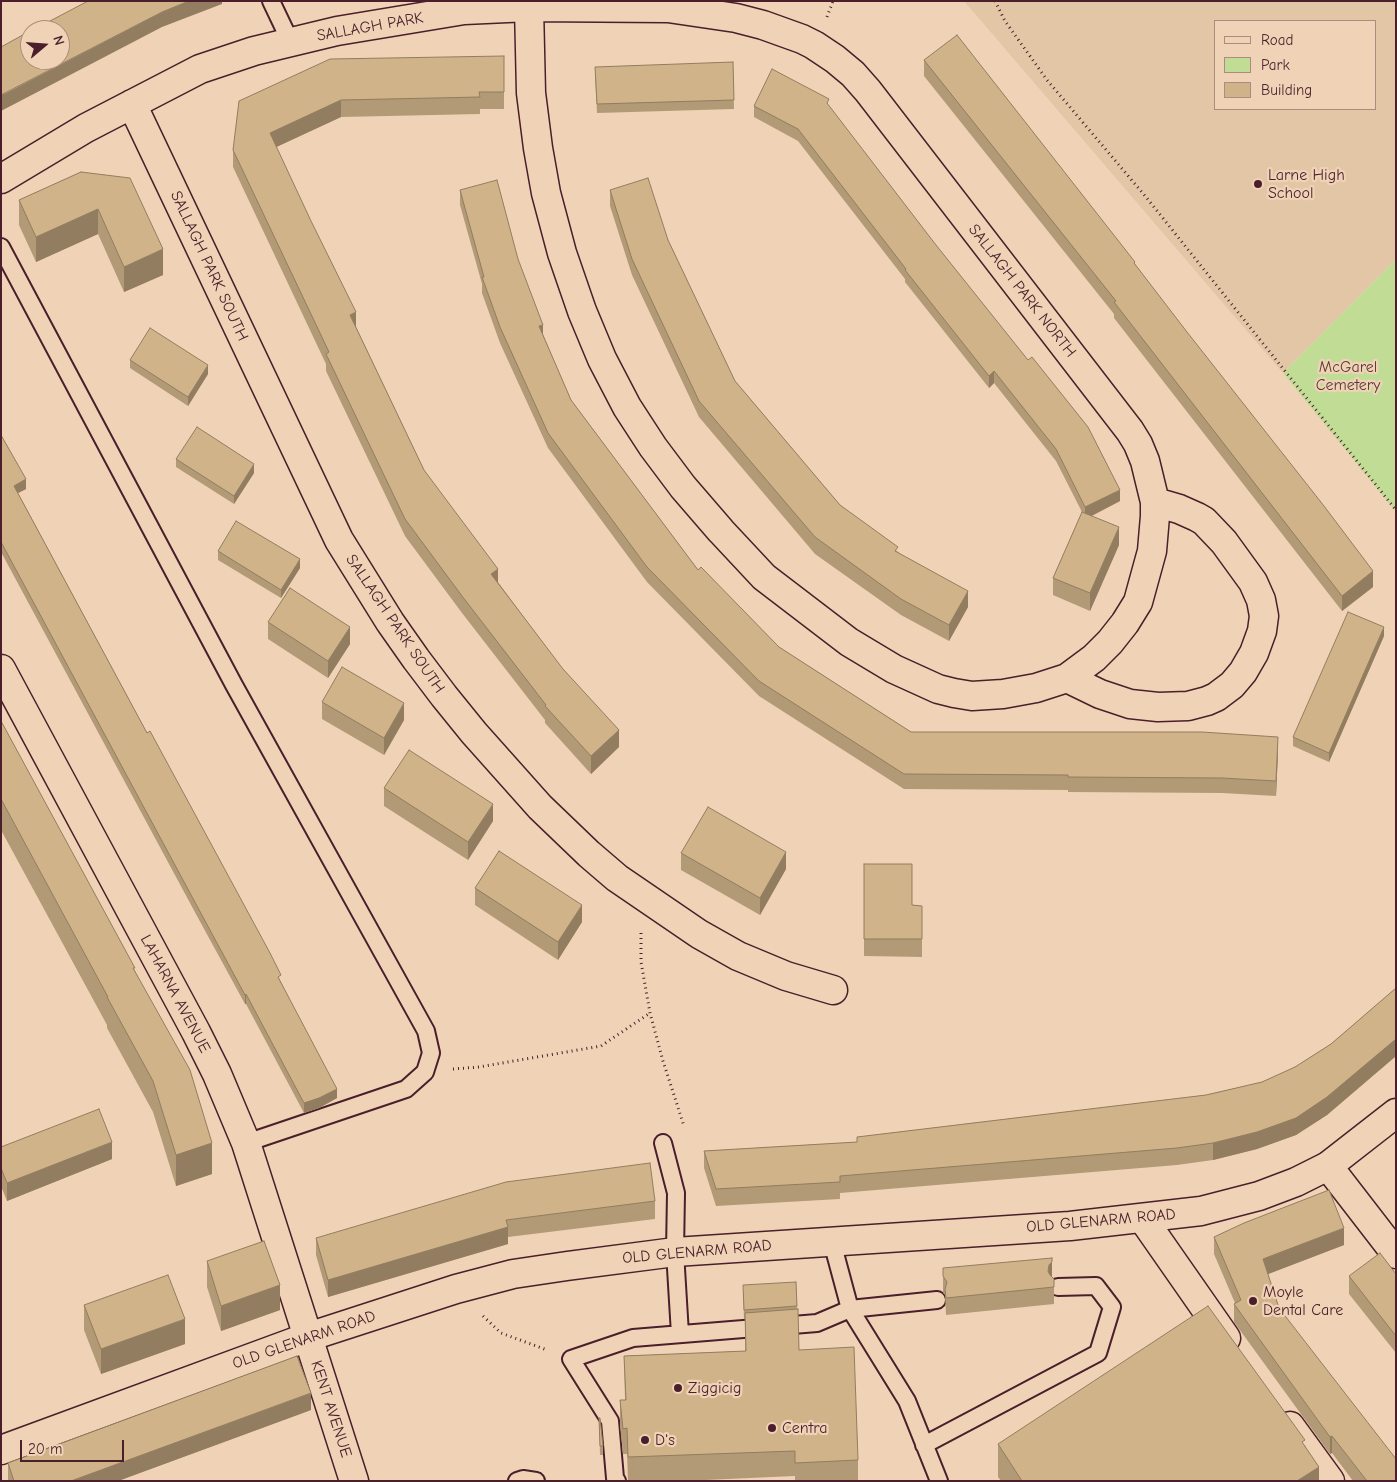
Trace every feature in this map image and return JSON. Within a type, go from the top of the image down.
[{"type":"street","name":"SALLAGH PARK","points":[[1,179],[86,128],[200,70],[254,51],[337,31],[464,10],[529,7],[737,9],[814,45],[853,74],[868,91]]},
{"type":"street","points":[[529,7],[531,93],[538,148],[546,193],[562,253],[582,311],[602,359],[627,407],[653,447],[683,487],[764,577],[849,642],[894,669],[938,689],[972,696],[1003,694],[1036,688],[1068,678],[1102,651],[1125,623],[1138,602],[1152,551],[1156,516],[1155,502],[1179,509],[1204,521],[1224,542],[1250,578],[1261,600],[1264,616],[1262,631],[1254,653],[1236,682],[1224,692],[1207,701],[1188,706],[1158,707],[1130,704],[1100,694],[1068,678]]},
{"type":"street","name":"SALLAGH PARK NORTH","points":[[868,91],[1130,431],[1146,461],[1155,502]]},
{"type":"street","name":"SALLAGH PARK SOUTH","points":[[132,104],[339,540],[390,622],[444,696],[474,733],[540,807],[617,878],[699,934],[738,956],[786,976],[833,990]]},
{"type":"street","name":"LAHARNA AVENUE","points":[[1,669],[217,1074],[246,1143],[308,1337]]},
{"type":"street","name":"OLD GLENARM ROAD","points":[[1,1450],[308,1337],[456,1289],[512,1274],[675,1252],[1070,1226],[1201,1211],[1259,1196],[1296,1182],[1328,1166],[1396,1113]]},
{"type":"street","points":[[1328,1166],[1396,1254]]},
{"type":"street","points":[[1143,1219],[1239,1356]]},
{"type":"street","name":"KENT AVENUE","points":[[308,1337],[354,1481]]},
{"type":"street","points":[[1273,1403],[1330,1481]]},
{"type":"lane","points":[[271,1],[290,43]]},
{"type":"lane","points":[[1,247],[234,685],[426,1031],[431,1053],[425,1072],[406,1089],[246,1143]]},
{"type":"lane","points":[[662,1142],[676,1192],[675,1252],[680,1334]]},
{"type":"lane","points":[[832,1242],[850,1309],[906,1401],[939,1481]]},
{"type":"lane","points":[[924,1445],[1098,1353],[1112,1307],[1096,1286],[1058,1288]]},
{"type":"lane","points":[[617,1481],[615,1478],[610,1421],[571,1359],[633,1338],[817,1323],[850,1309],[937,1300]]},
{"type":"lane","points":[[517,1481],[523,1479],[536,1481]]},
{"type":"path","points":[[995,1],[1005,21],[1047,80],[1146,198],[1396,510]]},
{"type":"path","points":[[641,936],[641,962],[650,1013],[663,1061],[682,1118]]},
{"type":"path","points":[[425,1072],[479,1067],[601,1046],[650,1013]]},
{"type":"path","points":[[456,1289],[501,1333],[571,1359]]},
{"type":"shaded area","name":"Larne High School","points":[[964,1],[1396,1],[1396,259],[1283,373]]},
{"type":"green space","name":"McGarel Cemetery","points":[[1396,259],[1396,512],[1283,373]]},
{"type":"building","points":[[88,1],[189,1],[162,12],[70,59],[70,20],[52,20]]},
{"type":"building","points":[[957,35],[1373,571],[1342,596],[1114,302],[1116,301],[924,60]]},
{"type":"building","points":[[20,37],[20,70],[49,70],[1,95],[1,47]]},
{"type":"building","points":[[504,56],[504,92],[479,92],[480,97],[341,100],[270,133],[356,312],[350,315],[424,470],[498,569],[491,574],[563,669],[619,730],[591,756],[545,706],[405,519],[326,354],[329,352],[233,150],[239,101],[330,59]]},
{"type":"building","points":[[733,62],[734,100],[597,104],[595,67]]},
{"type":"building","points":[[772,69],[829,99],[827,103],[936,245],[1028,360],[1032,357],[1088,427],[1120,490],[1085,507],[1056,449],[994,371],[989,376],[905,270],[798,129],[754,106]]},
{"type":"building","points":[[81,172],[130,178],[163,249],[124,267],[98,209],[36,237],[19,200]]},
{"type":"building","points":[[648,178],[668,240],[735,381],[840,505],[898,547],[895,551],[968,591],[949,625],[901,599],[815,537],[699,401],[632,259],[610,190]]},
{"type":"building","points":[[497,180],[518,259],[543,325],[539,326],[571,400],[698,570],[701,567],[779,647],[911,732],[1202,732],[1278,737],[1276,781],[1222,778],[1068,777],[1068,775],[904,774],[759,681],[647,567],[548,433],[500,327],[482,277],[484,277],[460,190]]},
{"type":"building","points":[[150,328],[208,365],[188,397],[130,360]]},
{"type":"building","points":[[197,427],[254,464],[234,496],[176,459]]},
{"type":"building","points":[[1,435],[26,479],[14,486],[147,733],[150,731],[270,953],[281,975],[278,977],[337,1089],[319,1098],[304,1103],[1,542]]},
{"type":"building","points":[[1082,512],[1119,527],[1090,593],[1053,578]]},
{"type":"building","points":[[236,521],[300,559],[281,590],[218,551]]},
{"type":"building","points":[[290,588],[350,627],[328,661],[268,622]]},
{"type":"building","points":[[1348,612],[1384,627],[1329,753],[1293,737]]},
{"type":"building","points":[[342,667],[404,703],[384,738],[322,702]]},
{"type":"building","points":[[1,721],[135,968],[133,968],[190,1070],[212,1143],[176,1155],[153,1081],[1,799]]},
{"type":"building","points":[[409,750],[493,804],[468,842],[384,788]]},
{"type":"building","points":[[708,807],[786,852],[760,898],[681,853]]},
{"type":"building","points":[[499,851],[582,905],[558,942],[475,888]]},
{"type":"building","points":[[864,864],[912,864],[912,905],[922,906],[922,939],[864,939]]},
{"type":"building","points":[[1396,988],[1396,1039],[1327,1097],[1296,1118],[1257,1132],[1213,1143],[1177,1148],[840,1176],[840,1182],[716,1189],[704,1151],[857,1142],[857,1137],[1206,1095],[1262,1082],[1295,1067],[1331,1044]]},
{"type":"building","points":[[99,1109],[112,1142],[7,1183],[1,1168],[1,1147]]},
{"type":"building","points":[[650,1163],[655,1201],[506,1220],[508,1227],[328,1280],[316,1238],[506,1182]]},
{"type":"building","points":[[1329,1190],[1344,1228],[1263,1259],[1279,1308],[1396,1459],[1396,1481],[1367,1481],[1332,1436],[1330,1437],[1234,1304],[1241,1300],[1214,1237],[1244,1223]]},
{"type":"building","points":[[264,1241],[280,1285],[221,1306],[207,1261]]},
{"type":"building","points":[[1380,1253],[1396,1274],[1396,1336],[1349,1276]]},
{"type":"building","points":[[1052,1258],[1048,1271],[1054,1279],[1054,1287],[946,1298],[945,1289],[947,1282],[943,1276],[943,1268]]},
{"type":"building","points":[[168,1275],[185,1319],[101,1349],[84,1305]]},
{"type":"building","points":[[796,1282],[797,1306],[744,1310],[743,1285]]},
{"type":"building","points":[[1208,1306],[1305,1440],[1302,1442],[1319,1467],[1297,1481],[1022,1481],[998,1444]]},
{"type":"building","points":[[798,1309],[799,1350],[854,1347],[858,1460],[795,1463],[795,1451],[628,1457],[627,1428],[623,1429],[620,1400],[626,1400],[624,1356],[746,1351],[745,1313]]},
{"type":"building","points":[[297,1356],[311,1393],[71,1481],[14,1481],[8,1463]]},
{"type":"building","points":[[600,1418],[603,1446],[600,1446]]},
{"type":"place","name":"Larne High School","points":[[1258,184]]},
{"type":"place","name":"Moyle Dental Care","points":[[1253,1301]]},
{"type":"place","name":"Ziggicig","points":[[678,1388]]},
{"type":"place","name":"Centra","points":[[772,1428]]},
{"type":"place","name":"D's","points":[[645,1440]]}]
